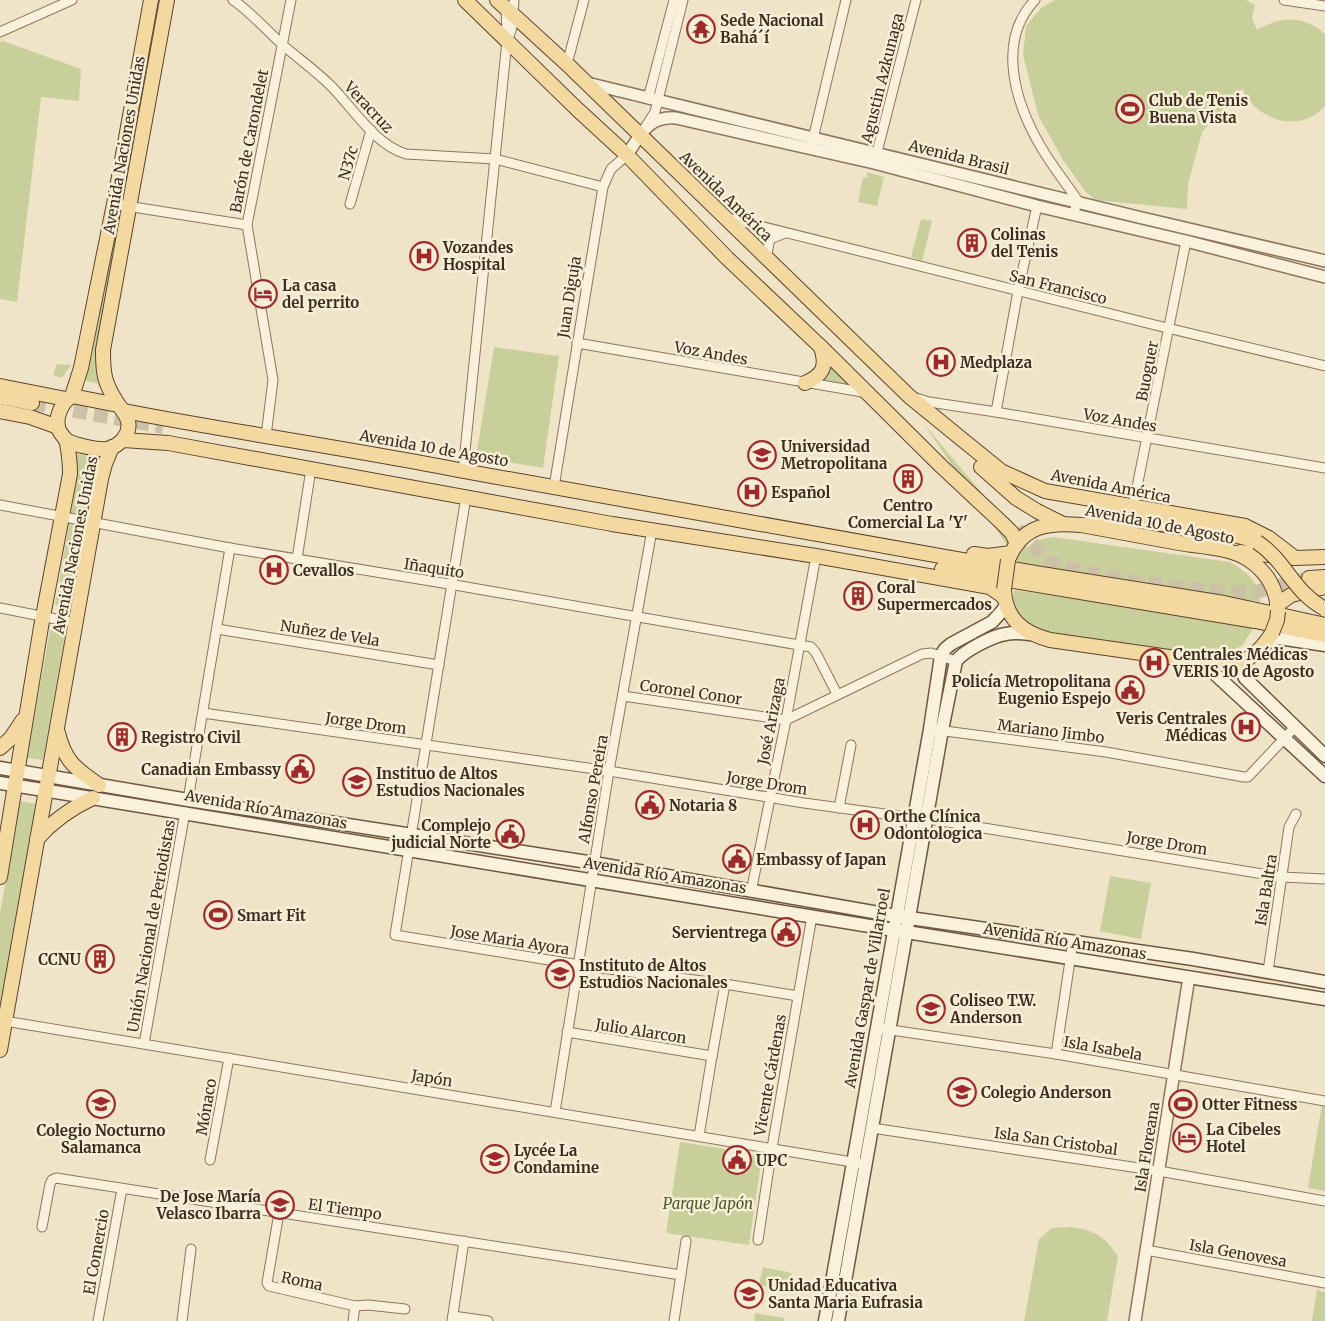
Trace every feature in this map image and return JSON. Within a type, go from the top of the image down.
[{"type":"main road","name":"Avenida Naciones Unidas","points":[[0,877],[43,616],[70,474],[70,458],[66,440],[58,427],[61,406],[69,398],[81,368],[114,204],[151,0]]},
{"type":"main road","name":"Avenida Naciones Unidas","points":[[0,1050],[101,479],[105,464],[117,443],[128,431],[128,423],[104,379],[103,350],[167,0]]},
{"type":"main road","points":[[465,0],[627,155],[730,260],[1012,533],[1012,553],[1004,597],[997,618],[951,644],[941,656]]},
{"type":"main road","name":"Avenida América","points":[[507,5],[586,83],[643,131],[766,258],[910,397],[1001,471],[1045,491],[1251,528],[1269,538],[1295,558]]},
{"type":"main road","points":[[805,383],[816,378],[823,369],[825,358],[821,347]]},
{"type":"main road","name":"Avenida 10 de Agosto","points":[[0,386],[266,436],[382,454],[463,471],[739,520],[1118,587],[1224,603],[1325,625]]},
{"type":"main road","points":[[869,394],[892,408],[933,449]]},
{"type":"main road","points":[[0,397],[31,406],[0,403]]},
{"type":"main road","points":[[0,411],[30,417],[58,427]]},
{"type":"main road","name":"Avenida América","points":[[933,415],[962,449],[1016,498],[1062,524]]},
{"type":"main road","points":[[382,454],[362,459],[162,430],[362,471],[383,483]]},
{"type":"main road","points":[[66,440],[71,443],[102,449],[117,443],[168,444],[652,530],[816,556],[990,587],[1004,597],[1015,620],[1030,634]]},
{"type":"main road","name":"Avenida 10 de Agosto","points":[[739,520],[764,519],[951,552],[988,556],[1012,553],[1034,529],[1046,525],[1081,525],[1225,550],[1248,559],[1265,574],[1272,586],[1278,608]]},
{"type":"main road","points":[[1081,525],[1107,520],[1131,520],[1234,535],[1257,542],[1276,557],[1304,595],[1325,609]]},
{"type":"main road","points":[[732,543],[754,540],[814,548],[1325,634]]},
{"type":"main road","points":[[1225,550],[1295,558],[1325,557]]},
{"type":"main road","points":[[1309,578],[1325,577]]},
{"type":"main road","points":[[956,661],[960,656],[998,636],[1012,633],[1030,634],[1050,640],[1202,662],[1238,663],[1250,657],[1268,639],[1277,620],[1278,608],[1291,595],[1325,587]]},
{"type":"main road","points":[[1268,639],[1279,638],[1325,645]]},
{"type":"main road","name":"Avenida Gaspar de Villarroel","points":[[936,729],[941,656]]},
{"type":"main road","name":"Avenida Gaspar de Villarroel","points":[[825,1321],[835,1298],[859,1163],[876,1028],[896,916],[920,818],[936,729],[956,661]]},
{"type":"main road","points":[[1202,662],[1325,776]]},
{"type":"main road","points":[[1238,663],[1244,678],[1325,756]]},
{"type":"main road","points":[[0,748],[16,731],[26,716]]},
{"type":"main road","points":[[37,840],[60,816],[96,791],[70,763],[61,748],[56,728]]},
{"type":"main road","name":"Avenida Río Amazonas","points":[[0,768],[48,775],[96,791]]},
{"type":"main road","name":"Avenida Río Amazonas","points":[[0,783],[46,790],[96,791],[186,806],[409,849],[894,930],[1325,999]]},
{"type":"main road","name":"Avenida Río Amazonas","points":[[186,806],[411,835],[594,863],[896,916],[1073,941],[1268,971],[1325,982]]},
{"type":"main road","points":[[0,814],[8,829]]},
{"type":"main road","name":"Avenida Gaspar de Villarroel","points":[[859,1163],[872,1128],[910,918],[920,818]]},
{"type":"main road","name":"Avenida Gaspar de Villarroel","points":[[835,1298],[838,1321]]},
{"type":"street","points":[[0,32],[72,0]]},
{"type":"street","name":"Veracruz","points":[[233,0],[256,18],[282,45],[329,84],[388,146],[406,154],[495,159],[602,187]]},
{"type":"street","name":"Barón de Carondelet","points":[[266,436],[273,380],[247,225],[291,0]]},
{"type":"street","points":[[567,64],[584,0]]},
{"type":"street","points":[[643,131],[655,112],[653,100],[674,0]]},
{"type":"street","points":[[653,100],[683,0]]},
{"type":"street","points":[[812,143],[846,0]]},
{"type":"street","name":"Agustin Azkunaga","points":[[876,158],[916,0]]},
{"type":"street","points":[[1035,0],[1018,24],[1012,52],[1013,69],[1018,95],[1041,147],[1078,201],[1072,214]]},
{"type":"street","points":[[1284,0],[1325,6]]},
{"type":"street","points":[[463,471],[507,41],[507,5]]},
{"type":"street","name":"Avenida Brasil","points":[[586,83],[812,143],[1078,201],[1325,261]]},
{"type":"street","name":"Avenida Brasil","points":[[643,131],[658,119],[676,118],[812,143]]},
{"type":"street","name":"N37c","points":[[350,204],[371,130]]},
{"type":"street","name":"Juan Diguja","points":[[554,487],[602,187],[611,169],[627,155],[643,131]]},
{"type":"street","name":"Avenida Brasil","points":[[876,158],[1037,206],[1186,241],[1325,278]]},
{"type":"street","points":[[114,204],[247,225]]},
{"type":"street","points":[[996,412],[1018,291],[1037,206]]},
{"type":"street","name":"San Francisco","points":[[727,218],[1169,329],[1325,366]]},
{"type":"street","points":[[766,258],[770,239],[785,233]]},
{"type":"street","name":"Buoguer","points":[[1133,507],[1186,241]]},
{"type":"street","name":"Voz Andes","points":[[577,344],[869,394]]},
{"type":"street","name":"Voz Andes","points":[[910,397],[929,402],[1325,468]]},
{"type":"street","points":[[297,559],[311,470]]},
{"type":"street","points":[[409,849],[466,497]]},
{"type":"street","name":"Iñaquito","points":[[0,505],[230,548],[799,644],[811,647],[816,653],[837,694]]},
{"type":"street","name":"Alfonso Pereira","points":[[555,1112],[609,771],[652,530]]},
{"type":"street","name":"Unión Nacional de Periodistas","points":[[144,1044],[204,713],[230,548]]},
{"type":"street","name":"José Arizaga","points":[[751,892],[786,720],[816,556]]},
{"type":"street","points":[[0,608],[76,623]]},
{"type":"street","name":"Nuñez de Vela","points":[[217,628],[439,665]]},
{"type":"street","points":[[786,720],[922,654],[932,653],[956,661]]},
{"type":"street","name":"Coronel Conor","points":[[622,696],[786,720]]},
{"type":"street","name":"Jorge Drom","points":[[204,713],[609,771],[770,798],[920,818],[1281,876],[1325,879]]},
{"type":"street","name":"Mariano Jimbo","points":[[936,729],[1106,752],[1244,777],[1248,776],[1295,728]]},
{"type":"street","points":[[839,808],[851,745]]},
{"type":"street","name":"Isla Baltra","points":[[1268,971],[1281,876],[1290,827],[1296,814]]},
{"type":"street","name":"Jose Maria Ayora","points":[[409,849],[395,935],[578,965],[725,984],[798,996]]},
{"type":"street","name":"Vicente Cárdenas","points":[[758,1240],[812,916]]},
{"type":"street","points":[[1056,1054],[1073,941]]},
{"type":"street","name":"Isla Floreana","points":[[1135,1321],[1190,977]]},
{"type":"street","points":[[699,1136],[725,984]]},
{"type":"street","name":"Japón","points":[[5,1021],[859,1163]]},
{"type":"street","name":"Isla Isabela","points":[[876,1028],[1056,1054],[1325,1101]]},
{"type":"street","name":"Julio Alarcon","points":[[567,1032],[712,1056]]},
{"type":"street","name":"Mónaco","points":[[210,1160],[228,1058]]},
{"type":"street","name":"Isla San Cristobal","points":[[872,1128],[1159,1170],[1325,1201]]},
{"type":"street","name":"El Tiempo","points":[[42,1226],[50,1184],[56,1178],[681,1275]]},
{"type":"street","name":"El Comercio","points":[[98,1321],[122,1188]]},
{"type":"street","name":"Roma","points":[[279,1213],[266,1283],[269,1286],[354,1306],[368,1305],[405,1309]]},
{"type":"street","points":[[464,1240],[452,1318],[488,1321]]},
{"type":"street","points":[[674,1321],[686,1241]]},
{"type":"street","points":[[182,1321],[191,1249]]},
{"type":"street","name":"Isla Genovesa","points":[[1146,1250],[1325,1283]]},
{"type":"street","points":[[353,1321],[354,1306]]},
{"type":"green space","points":[[157,0],[163,0],[128,193],[122,191]]},
{"type":"green space","name":"Club de Tenis Buena Vista","points":[[1055,0],[1246,0],[1255,5],[1252,18],[1257,30],[1283,20],[1308,23],[1325,34],[1325,106],[1315,115],[1303,120],[1291,122],[1279,120],[1268,116],[1258,109],[1242,89],[1202,132],[1188,184],[1187,209],[1095,200],[1085,191],[1063,160],[1038,115],[1023,55],[1026,26],[1042,7]]},
{"type":"green space","points":[[3,41],[81,69],[79,101],[41,97],[17,302],[0,299],[0,42]]},
{"type":"green space","points":[[867,172],[884,177],[877,206],[858,202],[863,177],[867,178]]},
{"type":"green space","points":[[118,215],[124,216],[98,377],[100,384],[83,380],[92,356]]},
{"type":"green space","points":[[921,219],[932,221],[922,261],[911,257]]},
{"type":"green space","points":[[494,347],[559,356],[543,468],[476,457]]},
{"type":"green space","points":[[827,361],[852,385],[818,379]]},
{"type":"green space","points":[[57,364],[71,365],[62,378],[53,375]]},
{"type":"green space","points":[[923,423],[1028,548],[1038,540],[1053,537],[1230,562],[1246,573],[1255,583],[1260,595],[1260,602],[1129,585],[1018,567],[1018,561]]},
{"type":"green space","points":[[76,452],[101,455],[93,480],[70,608],[55,605],[77,479]]},
{"type":"green space","points":[[1014,590],[1255,625],[1242,646],[1214,657],[1045,634],[1032,627],[1017,612],[1013,598]]},
{"type":"green space","points":[[50,630],[65,633],[43,760],[27,758]]},
{"type":"green space","points":[[20,801],[37,804],[0,1020],[0,913]]},
{"type":"green space","points":[[1110,876],[1151,883],[1141,939],[1100,931]]},
{"type":"green space","points":[[1322,1104],[1325,1104],[1325,1191],[1308,1188]]},
{"type":"green space","name":"Parque Japón","points":[[680,1142],[725,1149],[723,1169],[747,1173],[751,1155],[762,1156],[749,1245],[666,1233]]},
{"type":"green space","points":[[1070,1227],[1092,1232],[1103,1238],[1118,1256],[1107,1321],[1024,1321],[1039,1239],[1052,1228]]},
{"type":"green space","points":[[763,1267],[792,1273],[789,1290],[759,1285]]},
{"type":"green space","points":[[1317,1290],[1325,1292],[1325,1321],[1312,1321]]},
{"type":"green space","points":[[755,1313],[784,1318],[784,1321],[754,1321]]},
{"type":"tunnel","points":[[32,403],[163,427]]},
{"type":"tunnel","points":[[1017,529],[1051,562],[1060,567],[1151,584],[1225,592],[1256,592],[1305,579]]},
{"type":"place","name":"Sede Nacional Bahá´í","points":[[701,29]]},
{"type":"place","name":"Club de Tenis Buena Vista","points":[[1130,109]]},
{"type":"place","name":"Colinas del Tenis","points":[[972,243]]},
{"type":"place","name":"Vozandes Hospital","points":[[424,256]]},
{"type":"place","name":"La casa del perrito","points":[[263,294]]},
{"type":"place","name":"Medplaza","points":[[941,362]]},
{"type":"place","name":"Universidad Metropolitana","points":[[762,455]]},
{"type":"place","name":"Centro Comercial La 'Y'","points":[[908,479]]},
{"type":"place","name":"Español","points":[[752,492]]},
{"type":"place","name":"Cevallos","points":[[274,570]]},
{"type":"place","name":"Coral Supermercados","points":[[858,596]]},
{"type":"place","name":"Centrales Médicas VERIS 10 de Agosto","points":[[1154,663]]},
{"type":"place","name":"Policía Metropolitana Eugenio Espejo","points":[[1130,690]]},
{"type":"place","name":"Veris Centrales Médicas","points":[[1246,727]]},
{"type":"place","name":"Registro Civil","points":[[122,737]]},
{"type":"place","name":"Canadian Embassy","points":[[300,769]]},
{"type":"place","name":"Instituo de Altos Estudios Nacionales","points":[[357,782]]},
{"type":"place","name":"Notaria 8","points":[[650,805]]},
{"type":"place","name":"Orthe Clínica Odontologica","points":[[865,825]]},
{"type":"place","name":"Complejo judicial Norte","points":[[510,834]]},
{"type":"place","name":"Embassy of Japan","points":[[737,859]]},
{"type":"place","name":"Smart Fit","points":[[218,915]]},
{"type":"place","name":"Servientrega","points":[[786,932]]},
{"type":"place","name":"CCNU","points":[[100,959]]},
{"type":"place","name":"Instituto de Altos Estudios Nacionales","points":[[560,974]]},
{"type":"place","name":"Coliseo T.W. Anderson","points":[[931,1009]]},
{"type":"place","name":"Colegio Anderson","points":[[962,1092]]},
{"type":"place","name":"Colegio Nocturno Salamanca","points":[[101,1104]]},
{"type":"place","name":"Otter Fitness","points":[[1183,1104]]},
{"type":"place","name":"La Cibeles Hotel","points":[[1187,1138]]},
{"type":"place","name":"Lycée La Condamine","points":[[495,1159]]},
{"type":"place","name":"UPC","points":[[737,1160]]},
{"type":"place","name":"De Jose María Velasco Ibarra","points":[[280,1205]]},
{"type":"place","name":"Unidad Educativa Santa Maria Eufrasia","points":[[749,1294]]}]
